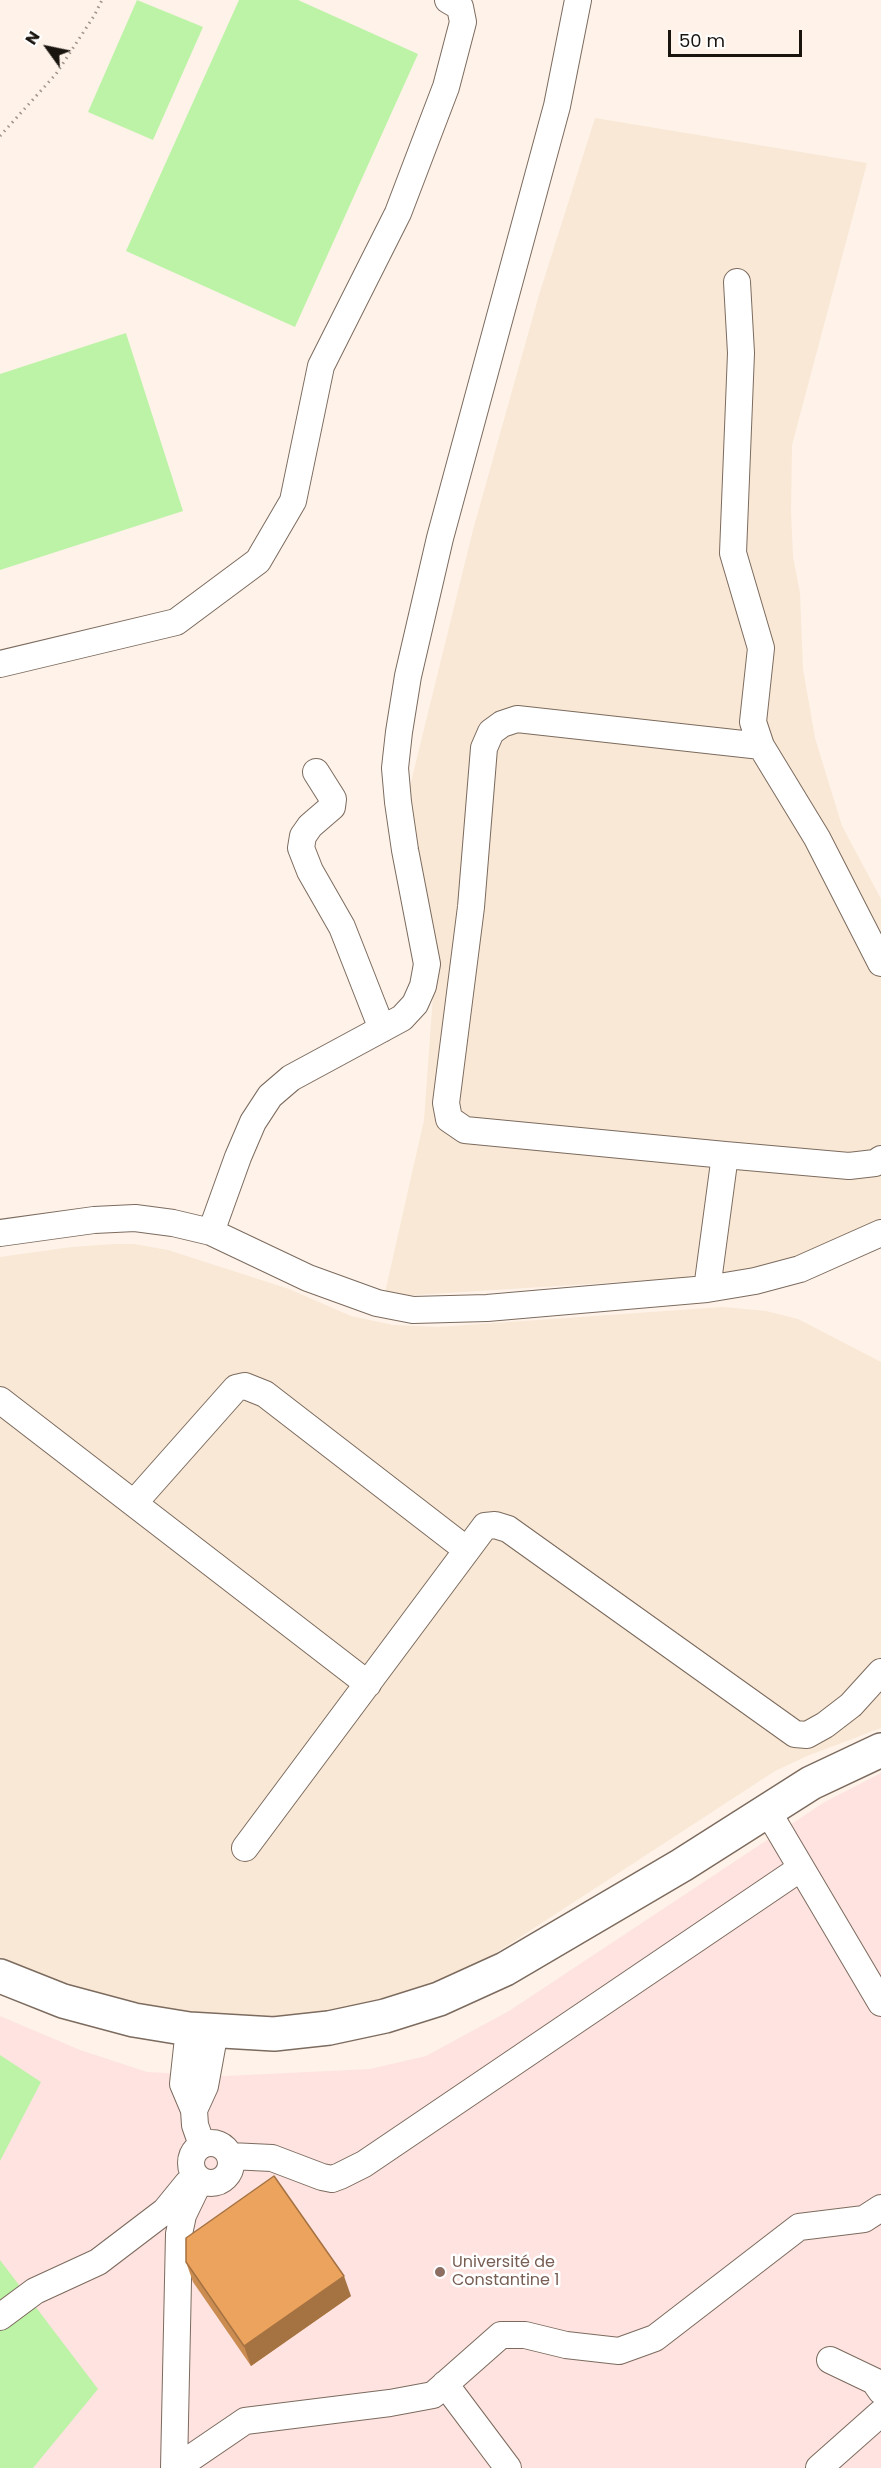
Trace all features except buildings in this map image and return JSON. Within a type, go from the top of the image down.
[{"type":"main road","points":[[0,1976],[63,2001],[134,2020],[202,2030],[274,2034],[329,2028],[385,2016],[439,1999],[505,1969],[682,1865],[811,1783],[881,1750]]},
{"type":"street","points":[[0,664],[176,622],[258,561],[293,501],[321,366],[398,213],[446,87],[463,22],[460,8],[448,0]]},
{"type":"street","points":[[211,1232],[238,1157],[254,1122],[270,1096],[291,1078],[402,1018],[415,1004],[423,986],[427,964],[405,850],[395,768],[408,676],[440,538],[557,105],[578,0]]},
{"type":"street","points":[[737,282],[741,353],[736,424],[733,553],[761,648],[753,722],[761,746],[817,838],[881,963]]},
{"type":"street","points":[[761,746],[517,719],[502,724],[490,732],[484,748],[471,907],[446,1103],[449,1119],[465,1130],[725,1155],[849,1166],[875,1163],[881,1159]]},
{"type":"street","points":[[316,772],[333,799],[332,807],[310,826],[303,836],[301,848],[310,871],[342,927],[382,1029]]},
{"type":"street","points":[[707,1290],[725,1155]]},
{"type":"street","points":[[0,1233],[94,1220],[135,1218],[211,1232],[319,1282],[377,1303],[413,1310],[487,1308],[707,1290],[800,1269],[881,1233]]},
{"type":"street","points":[[134,1503],[236,1388],[245,1386],[266,1394],[467,1550]]},
{"type":"street","points":[[0,1400],[368,1684]]},
{"type":"street","points":[[245,1848],[485,1526],[495,1525],[508,1529],[795,1734],[807,1735],[825,1725],[851,1705],[881,1672]]},
{"type":"street","points":[[767,1810],[881,2003]]},
{"type":"street","points":[[230,2156],[272,2158],[332,2179],[364,2164],[801,1868]]},
{"type":"street","points":[[202,2030],[183,2084],[194,2110],[195,2125],[202,2145]]},
{"type":"street","points":[[215,2143],[227,2150],[230,2156],[231,2163],[226,2176],[214,2183],[198,2178],[192,2169],[192,2155],[202,2145],[215,2143]]},
{"type":"street","points":[[0,2317],[35,2291],[98,2262],[165,2211],[198,2178]]},
{"type":"street","points":[[175,2468],[179,2234],[183,2215],[198,2178]]},
{"type":"street","points":[[175,2468],[245,2421],[390,2403],[433,2394],[501,2335],[525,2335],[566,2345],[619,2351],[655,2338],[799,2227],[864,2219],[881,2208]]},
{"type":"street","points":[[830,2360],[873,2381],[881,2391]]},
{"type":"street","points":[[445,2384],[508,2468]]},
{"type":"street","points":[[819,2468],[881,2413]]},
{"type":"path","points":[[0,136],[56,74],[102,0]]},
{"type":"shaded area","points":[[595,118],[867,163],[792,445],[791,511],[793,557],[800,593],[803,669],[815,738],[842,826],[881,899],[881,1231],[749,1275],[710,1272],[683,1278],[384,1297],[424,1120],[435,968],[408,794],[473,530],[539,295]]},
{"type":"shaded area","points":[[134,1244],[168,1250],[289,1289],[351,1316],[393,1325],[438,1327],[723,1307],[766,1311],[798,1319],[881,1362],[881,1728],[807,1756],[775,1771],[465,1973],[356,2010],[236,2023],[90,1997],[0,1958],[0,1257],[72,1247]]},
{"type":"shaded area","name":"Université de Constantine 1","points":[[881,1773],[881,2468],[0,2468],[0,2016],[80,2050],[147,2072],[225,2076],[370,2069],[426,2056],[509,2011],[823,1803]]},
{"type":"green space","points":[[137,0],[203,27],[153,140],[88,112]]},
{"type":"green space","points":[[239,0],[298,0],[418,54],[295,327],[126,251]]},
{"type":"green space","points":[[126,333],[183,511],[0,570],[0,374]]},
{"type":"green space","points":[[0,2055],[41,2082],[0,2161]]},
{"type":"green space","points":[[0,2260],[98,2389],[33,2468],[0,2468]]},
{"type":"place","name":"Université de Constantine 1","points":[[440,2272]]}]
